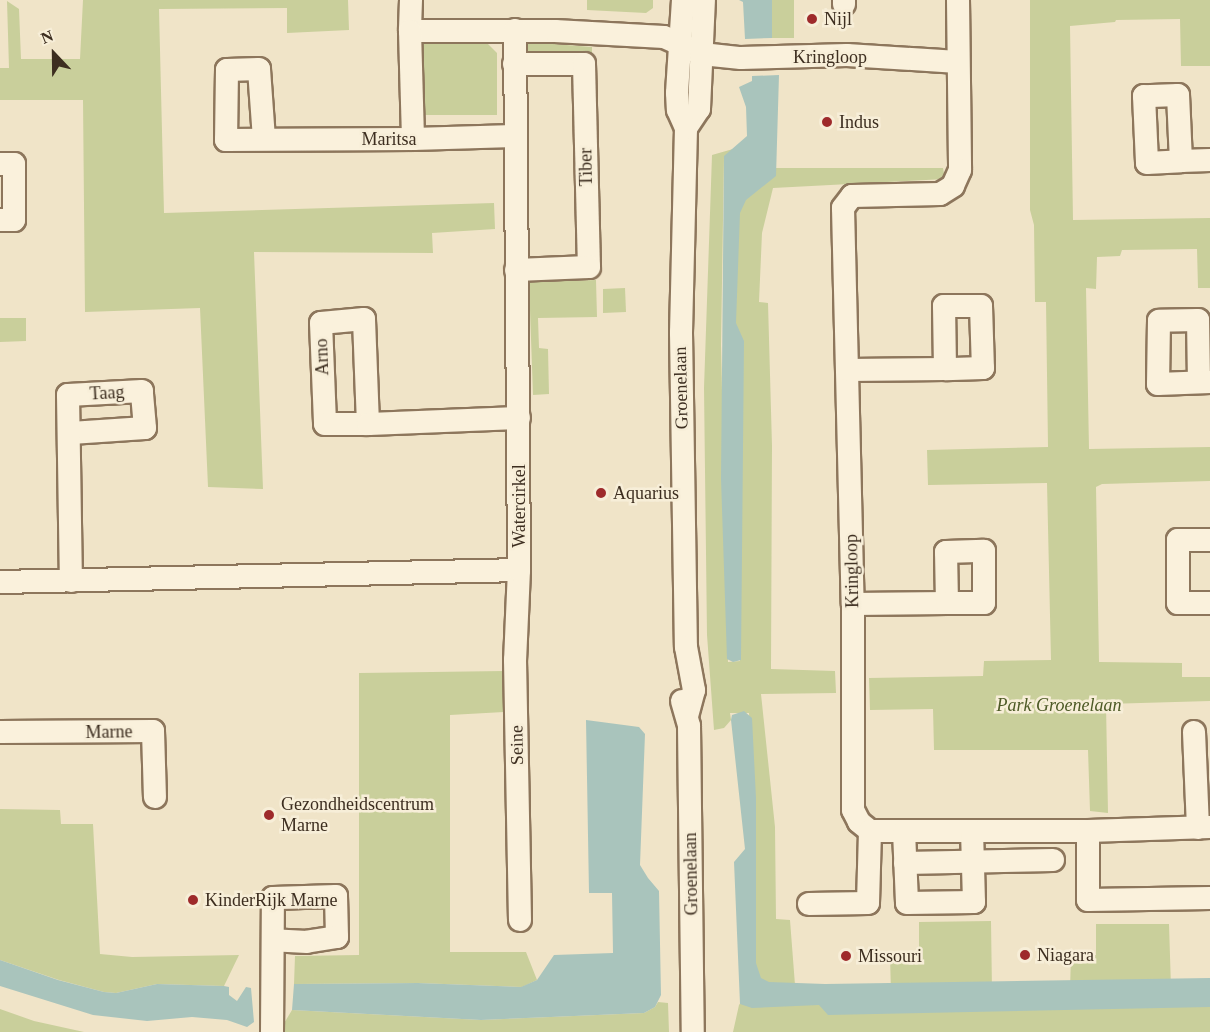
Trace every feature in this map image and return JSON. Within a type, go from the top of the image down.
[{"type":"street","points":[[411,0],[413,139]]},
{"type":"street","name":"Groenelaan","points":[[683,0],[678,110],[687,128],[681,333],[686,647],[694,690],[687,716],[693,1032]]},
{"type":"street","name":"Groenelaan","points":[[687,128],[699,109],[704,0]]},
{"type":"street","name":"Kringloop","points":[[870,831],[859,822],[853,810],[851,793],[853,604],[843,208],[852,196],[940,194],[953,186],[960,170],[958,0]]},
{"type":"street","points":[[410,31],[515,30],[664,38],[680,44]]},
{"type":"street","name":"Watercirkel","points":[[0,582],[519,570],[515,30]]},
{"type":"street","name":"Kringloop","points":[[680,44],[702,54],[741,58],[847,56],[958,62]]},
{"type":"street","name":"Tiber","points":[[514,64],[584,64],[589,267],[516,270]]},
{"type":"street","name":"Maritsa","points":[[264,139],[514,136]]},
{"type":"street","points":[[1181,161],[1210,160]]},
{"type":"street","points":[[0,164],[14,164],[14,220],[0,220]]},
{"type":"street","name":"Arno","points":[[368,424],[364,319],[321,323],[325,424],[368,424],[519,418]]},
{"type":"street","points":[[848,370],[945,369]]},
{"type":"street","points":[[70,432],[71,581]]},
{"type":"street","points":[[1210,540],[1178,540],[1178,603],[1210,603]]},
{"type":"street","name":"Seine","points":[[519,570],[515,660],[520,920]]},
{"type":"street","points":[[853,604],[947,603]]},
{"type":"street","name":"Marne","points":[[0,732],[153,731],[155,797]]},
{"type":"street","points":[[809,904],[868,903],[870,831],[1088,831],[1204,827],[1194,732]]},
{"type":"street","points":[[904,831],[907,903],[974,902],[972,831]]},
{"type":"street","points":[[1088,831],[1088,900],[1210,898]]},
{"type":"street","points":[[906,863],[1053,860]]},
{"type":"street","points":[[272,1032],[270,974],[274,940]]},
{"type":"green space","points":[[83,0],[348,0],[349,30],[287,33],[287,8],[159,9],[164,213],[494,203],[495,229],[432,233],[433,253],[254,252],[263,489],[208,487],[200,308],[85,312],[83,100],[0,100],[0,68],[9,68],[7,1],[19,9],[21,59],[80,59]]},
{"type":"green space","points":[[587,0],[653,0],[653,8],[646,13],[587,10]]},
{"type":"green space","points":[[772,0],[794,0],[794,38],[772,38]]},
{"type":"green space","name":"Park Groenelaan","points":[[1030,0],[1210,0],[1210,66],[1181,66],[1180,19],[1116,20],[1115,22],[1070,26],[1073,220],[1210,218],[1210,288],[1198,288],[1197,249],[1122,250],[1120,256],[1097,257],[1096,289],[1086,288],[1089,449],[1210,447],[1210,481],[1102,484],[1096,487],[1099,662],[1182,663],[1182,677],[1210,677],[1210,701],[1106,704],[1108,813],[1090,811],[1088,750],[934,750],[933,709],[870,710],[869,678],[983,676],[984,661],[1051,660],[1047,483],[928,485],[927,450],[1048,447],[1046,302],[1035,302],[1034,225],[1030,210]]},
{"type":"green space","points":[[417,41],[485,41],[497,53],[497,115],[418,115]]},
{"type":"green space","points":[[528,42],[592,47],[592,57],[527,57]]},
{"type":"green space","points":[[733,149],[724,157],[721,345],[728,662],[740,661],[734,322],[738,212],[747,194],[774,168],[943,168],[945,179],[773,188],[762,233],[759,302],[768,303],[772,446],[771,669],[835,671],[836,693],[761,694],[775,827],[776,919],[790,920],[795,985],[891,993],[890,956],[919,954],[919,922],[991,921],[992,991],[1070,990],[1071,955],[1096,955],[1096,924],[1169,924],[1171,988],[1210,988],[1210,1032],[733,1032],[739,1005],[758,976],[754,962],[755,856],[749,713],[730,713],[731,720],[724,728],[714,730],[707,635],[704,388],[712,155]]},
{"type":"green space","points":[[596,280],[597,317],[538,318],[539,348],[548,349],[549,394],[533,395],[529,282]]},
{"type":"green space","points":[[625,288],[626,312],[603,313],[603,289]]},
{"type":"green space","points":[[0,318],[26,318],[26,341],[0,342]]},
{"type":"green space","points":[[504,671],[504,712],[450,715],[450,952],[526,952],[537,980],[522,987],[418,983],[294,984],[295,956],[359,955],[359,673]]},
{"type":"green space","points":[[0,809],[60,810],[61,824],[93,824],[100,954],[132,957],[239,955],[224,986],[157,984],[116,993],[104,992],[0,960]]},
{"type":"green space","points":[[658,1002],[668,1003],[669,1032],[282,1032],[280,1030],[292,1010],[481,1020],[644,1013],[655,1007]]},
{"type":"green space","points":[[0,1009],[34,1021],[84,1032],[0,1032]]},
{"type":"water","points":[[739,0],[772,0],[772,38],[745,39],[743,2]]},
{"type":"water","points":[[779,75],[776,176],[746,200],[740,213],[736,323],[744,341],[741,660],[733,662],[727,659],[721,479],[724,156],[747,136],[746,107],[739,87],[752,81],[752,76]]},
{"type":"water","points":[[744,711],[752,718],[756,798],[756,963],[761,978],[769,982],[825,984],[1210,978],[1210,1007],[828,1015],[819,1005],[752,1008],[740,1004],[734,862],[745,849],[731,720],[732,715]]},
{"type":"water","points":[[586,720],[639,727],[645,734],[640,865],[659,891],[661,995],[655,1007],[644,1013],[481,1020],[292,1010],[294,984],[418,983],[521,987],[537,980],[554,955],[613,953],[612,893],[589,893]]},
{"type":"water","points":[[0,960],[58,980],[104,992],[116,993],[157,984],[224,986],[229,987],[229,995],[237,1001],[246,987],[251,988],[254,1022],[247,1027],[227,1020],[192,1017],[147,1021],[93,1015],[0,986]]},
{"type":"place","name":"Nijl","points":[[812,19]]},
{"type":"place","name":"Indus","points":[[827,122]]},
{"type":"place","name":"Aquarius","points":[[601,493]]},
{"type":"place","name":"Gezondheidscentrum Marne","points":[[269,815]]},
{"type":"place","name":"KinderRijk Marne","points":[[193,900]]},
{"type":"place","name":"Niagara","points":[[1025,955]]},
{"type":"place","name":"Missouri","points":[[846,956]]}]
